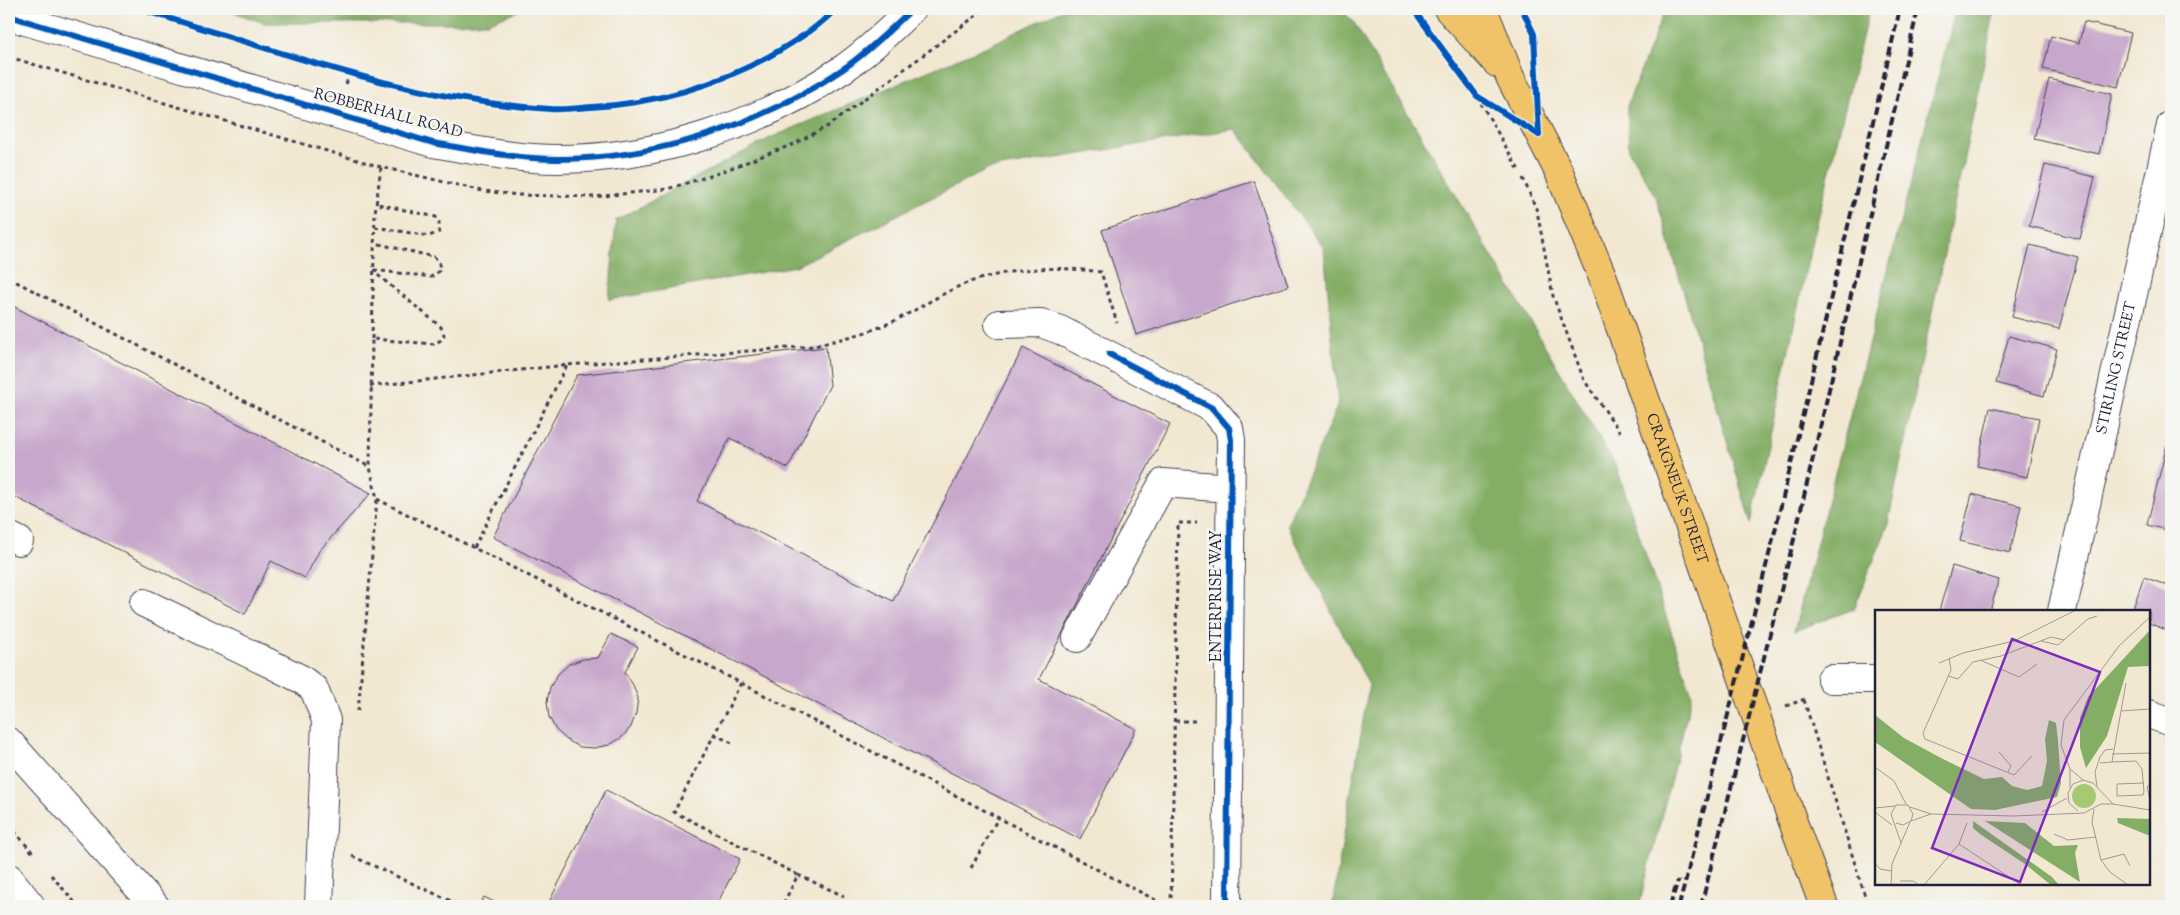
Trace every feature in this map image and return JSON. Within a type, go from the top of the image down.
[{"type":"main road","name":"CRAIGNEUK STREET","points":[[1448,9],[1510,77]]},
{"type":"main road","name":"CRAIGNEUK STREET","points":[[1483,9],[1510,77],[1559,172],[1603,278],[1824,906]]},
{"type":"street","name":"ROBBERHALL ROAD","points":[[9,16],[433,142],[496,153],[557,159],[626,154],[682,143],[750,119],[792,99],[844,68],[912,9]]},
{"type":"street","name":"STIRLING STREET","points":[[2062,610],[2170,134]]},
{"type":"street","name":"ENTERPRISE WAY","points":[[999,324],[1041,323],[1060,330],[1212,408],[1229,428],[1231,440],[1226,906]]},
{"type":"street","points":[[1077,638],[1163,483],[1230,488]]},
{"type":"street","points":[[144,603],[269,663],[314,689],[326,720],[319,906]]},
{"type":"street","points":[[1831,679],[1875,679]]},
{"type":"street","points":[[2150,714],[2171,722]]},
{"type":"street","points":[[9,742],[156,906]]},
{"type":"street","points":[[9,878],[31,906]]},
{"type":"path","points":[[343,70],[360,74]]},
{"type":"path","points":[[1472,88],[1477,96],[1493,106]]},
{"type":"path","points":[[358,716],[377,499],[370,467],[370,386],[375,227],[381,167]]},
{"type":"path","points":[[375,227],[429,236],[439,232],[440,228],[436,217],[378,204]]},
{"type":"path","points":[[374,271],[431,277],[439,271],[440,266],[438,260],[434,257],[375,243]]},
{"type":"path","points":[[370,386],[567,365],[814,346],[848,338],[893,322],[975,281],[1030,268],[1064,267],[1101,272],[1121,335],[1109,354]]},
{"type":"path","points":[[372,339],[434,344],[442,340],[444,335],[441,327],[374,271]]},
{"type":"path","points":[[9,278],[370,467]]},
{"type":"path","points":[[474,548],[567,365]]},
{"type":"path","points":[[377,499],[741,683],[1167,906]]},
{"type":"path","points":[[1171,906],[1178,524],[1230,522]]},
{"type":"path","points":[[1756,716],[1804,700],[1831,679]]},
{"type":"path","points":[[741,683],[674,812],[798,875],[844,896]]},
{"type":"path","points":[[1804,700],[1868,906]]},
{"type":"path","points":[[714,734],[732,743]]},
{"type":"path","points":[[971,868],[998,818]]},
{"type":"path","points":[[322,854],[354,856],[462,906]]},
{"type":"path","points":[[782,906],[798,875]]},
{"type":"green space","points":[[225,9],[523,9],[487,23],[264,23]]},
{"type":"green space","points":[[1064,9],[1340,9],[1353,21],[1617,468],[1692,695],[1639,906],[1332,906],[1369,685],[1287,525],[1338,404],[1324,248],[1235,129],[989,169],[796,266],[609,300],[616,220],[770,138],[992,44]]},
{"type":"green space","points":[[1665,9],[1869,9],[1808,260],[1751,524],[1656,197],[1629,151],[1627,106]]},
{"type":"green space","points":[[1956,9],[1995,9],[1887,528],[1854,609],[1794,631]]},
{"type":"building","points":[[2084,22],[2131,33],[2118,87],[2043,69],[2051,36],[2079,43]]},
{"type":"building","points":[[2049,79],[2112,94],[2099,154],[2034,139]]},
{"type":"building","points":[[2045,165],[2095,177],[2080,239],[2029,226]]},
{"type":"building","points":[[1254,181],[1288,286],[1136,335],[1102,230]]},
{"type":"building","points":[[2030,245],[2078,257],[2059,329],[2012,317]]},
{"type":"building","points":[[9,304],[371,493],[319,551],[305,578],[271,561],[245,614],[9,494]]},
{"type":"building","points":[[2009,336],[2057,349],[2044,396],[1996,383]]},
{"type":"building","points":[[826,347],[830,385],[788,468],[730,438],[697,501],[893,601],[1023,348],[1170,424],[1039,679],[1136,729],[1080,839],[493,537],[577,375]]},
{"type":"building","points":[[1990,408],[2039,418],[2027,477],[1977,466]]},
{"type":"building","points":[[2167,445],[2171,446],[2171,531],[2147,525]]},
{"type":"building","points":[[1972,494],[2021,506],[2010,553],[1960,541]]},
{"type":"building","points":[[1952,566],[1999,580],[1990,610],[1939,610]]},
{"type":"building","points":[[2144,577],[2171,587],[2171,632],[2150,623],[2150,610],[2132,610]]},
{"type":"building","points":[[611,634],[638,647],[625,672],[638,698],[636,713],[631,727],[621,738],[609,745],[594,748],[580,747],[567,740],[556,730],[549,717],[547,702],[550,687],[558,674],[569,664],[583,659],[598,658]]},
{"type":"building","points":[[606,790],[740,859],[716,906],[547,906]]},
{"type":"building","points":[[484,897],[502,906],[479,906]]},
{"type":"railway","points":[[1679,906],[1774,535],[1900,9]]},
{"type":"railway","points":[[1701,906],[1794,539],[1918,9]]},
{"type":"railway","points":[[1670,906],[1678,880]]},
{"type":"cycle path","points":[[139,9],[291,56],[393,84],[445,96],[497,104],[550,109],[649,100],[703,86],[729,76],[779,51],[813,29],[836,9]]},
{"type":"cycle path","points":[[9,16],[433,143],[511,156],[557,159],[633,153],[707,135],[743,122],[778,107],[843,69],[870,48],[912,9]]},
{"type":"cycle path","points":[[1413,9],[1477,96],[1539,135]]},
{"type":"cycle path","points":[[1522,9],[1534,34],[1539,135]]},
{"type":"cycle path","points":[[1109,354],[1212,408],[1229,428],[1231,440],[1227,906]]}]
